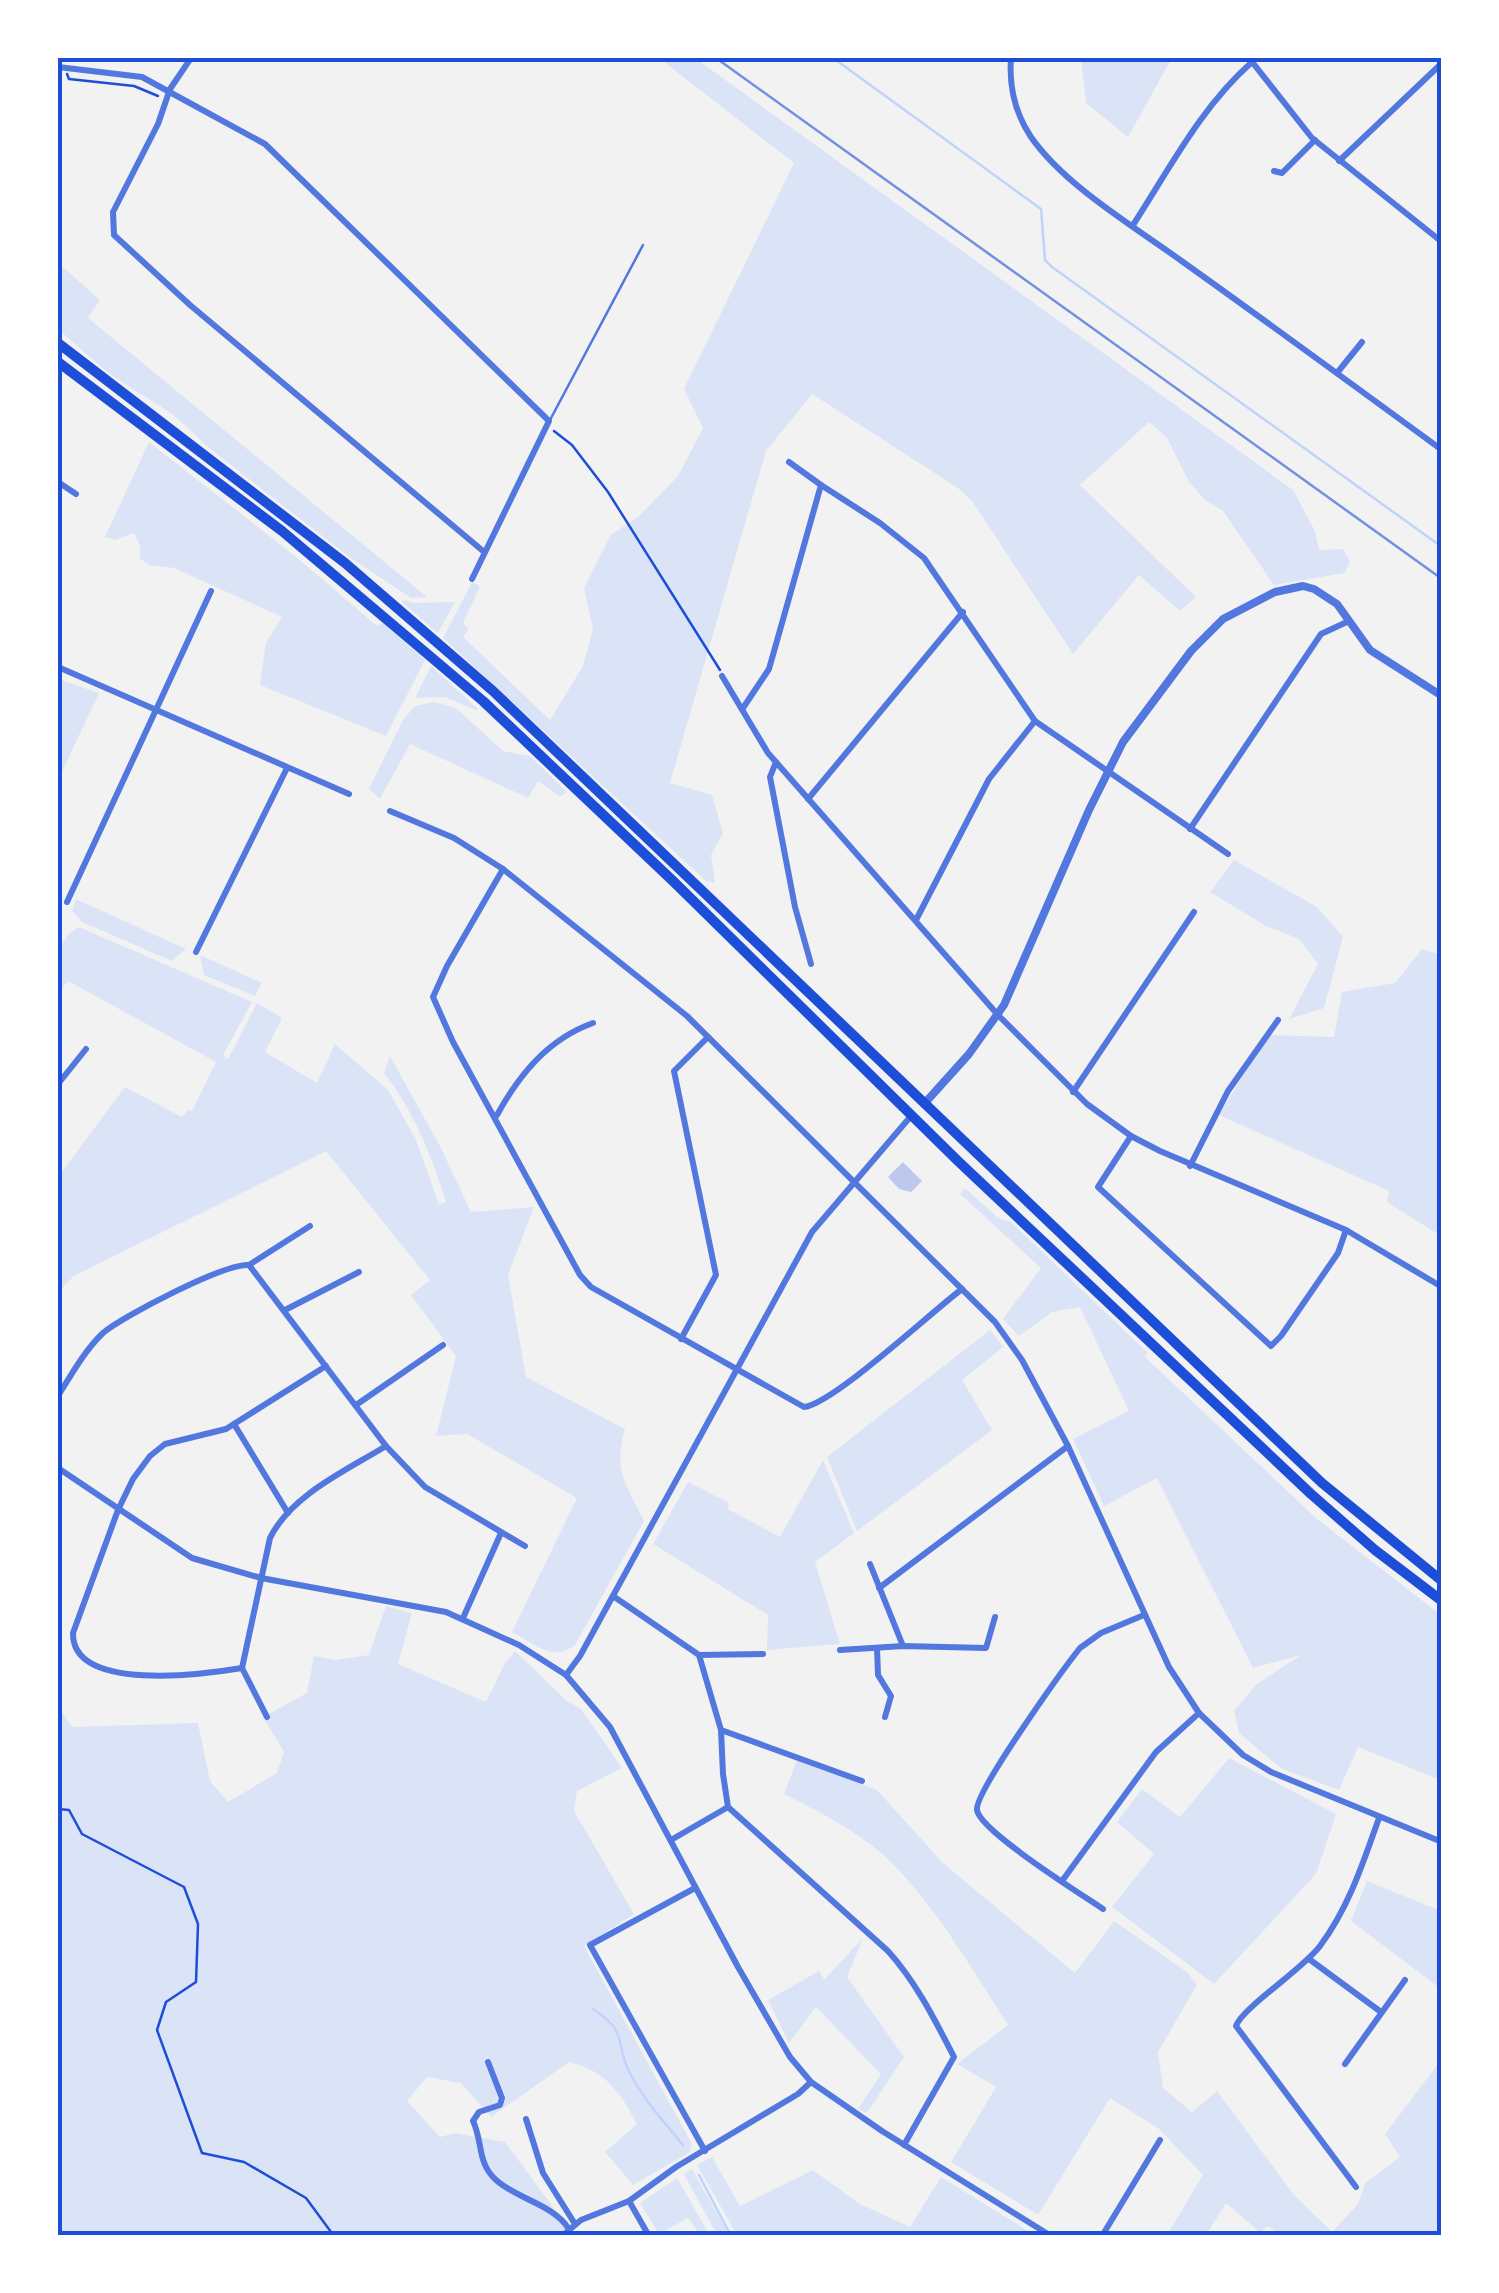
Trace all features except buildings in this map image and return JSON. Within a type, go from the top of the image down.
[{"type":"highway","points":[[58,344],[279,511],[448,651],[1322,1483],[1442,1581]]},
{"type":"highway","points":[[58,362],[282,530],[444,666],[598,809],[959,1162],[1311,1494],[1442,1601]]},
{"type":"highway","points":[[913,1114],[924,1104]]},
{"type":"street","points":[[191,58],[170,89],[113,212],[114,235],[483,551]]},
{"type":"street","points":[[1010,58],[1015,106],[1030,136],[1056,165],[1132,226],[1442,450]]},
{"type":"street","points":[[1132,226],[1200,119],[1251,60],[1315,140],[1442,242]]},
{"type":"street","points":[[1340,161],[1442,63]]},
{"type":"street","points":[[58,68],[129,74],[170,89],[265,144],[551,426],[483,551],[472,579]]},
{"type":"street","points":[[1274,170],[1282,173],[1315,140]]},
{"type":"street","points":[[1337,374],[1362,342]]},
{"type":"street","points":[[789,462],[910,544],[936,572],[1034,722],[1228,854]]},
{"type":"street","points":[[58,482],[76,494]]},
{"type":"street","points":[[744,708],[769,669],[821,484]]},
{"type":"street","points":[[924,1104],[998,1016],[1123,742],[1191,651],[1239,608],[1275,592],[1303,586],[1327,596],[1370,650],[1442,696]]},
{"type":"street","points":[[67,902],[211,591]]},
{"type":"street","points":[[808,800],[963,612]]},
{"type":"street","points":[[1190,829],[1321,634],[1349,621]]},
{"type":"street","points":[[58,668],[350,794]]},
{"type":"street","points":[[722,676],[776,762],[808,800],[998,1016],[1031,1045],[1073,1092],[1131,1136],[1190,1166],[1346,1230],[1442,1287]]},
{"type":"street","points":[[916,920],[989,779],[1034,722]]},
{"type":"street","points":[[776,762],[770,777],[810,964]]},
{"type":"street","points":[[196,952],[288,768]]},
{"type":"street","points":[[390,810],[454,838],[503,870],[655,989],[1004,1332],[1068,1446],[1169,1668],[1198,1713],[1243,1754],[1271,1772],[1442,1842]]},
{"type":"street","points":[[503,870],[433,997],[453,1042],[586,1282],[620,1306],[804,1407],[816,1405],[962,1289]]},
{"type":"street","points":[[1073,1092],[1194,912]]},
{"type":"street","points":[[1190,1166],[1228,1091],[1278,1020]]},
{"type":"street","points":[[496,1116],[517,1079],[558,1041],[593,1023]]},
{"type":"street","points":[[681,1339],[716,1275],[674,1071],[708,1037]]},
{"type":"street","points":[[58,1084],[86,1048]]},
{"type":"street","points":[[566,1674],[580,1656],[812,1232],[913,1114]]},
{"type":"street","points":[[1131,1136],[1098,1188],[1271,1346],[1338,1253],[1346,1230]]},
{"type":"street","points":[[58,1396],[102,1334],[120,1321],[227,1268],[249,1265],[310,1226]]},
{"type":"street","points":[[249,1265],[386,1446],[425,1488],[525,1546]]},
{"type":"street","points":[[285,1310],[359,1272]]},
{"type":"street","points":[[356,1405],[443,1345]]},
{"type":"street","points":[[242,1668],[125,1675],[94,1665],[78,1653],[73,1644],[74,1634],[118,1510],[140,1468],[165,1444],[234,1424],[326,1366]]},
{"type":"street","points":[[234,1424],[288,1513]]},
{"type":"street","points":[[267,1717],[242,1668],[270,1538],[288,1513],[312,1493],[386,1446]]},
{"type":"street","points":[[879,1588],[1068,1446]]},
{"type":"street","points":[[58,1468],[192,1558],[262,1578],[429,1607],[463,1618],[519,1645],[566,1674],[610,1728],[790,2057],[811,2082],[904,2146],[1050,2236]]},
{"type":"street","points":[[463,1618],[501,1532]]},
{"type":"street","points":[[870,1564],[902,1646]]},
{"type":"street","points":[[613,1596],[698,1656],[722,1730],[728,1808],[888,1951],[944,2036],[954,2057],[904,2146]]},
{"type":"street","points":[[1103,1909],[993,1832],[978,1814],[977,1805],[993,1774],[1080,1648],[1101,1633],[1144,1615]]},
{"type":"street","points":[[840,1650],[902,1646],[986,1648],[994,1617]]},
{"type":"street","points":[[877,1648],[878,1675],[891,1696],[885,1717]]},
{"type":"street","points":[[698,1656],[763,1654]]},
{"type":"street","points":[[1062,1881],[1156,1752],[1198,1713]]},
{"type":"street","points":[[722,1730],[862,1781]]},
{"type":"street","points":[[671,1840],[728,1808]]},
{"type":"street","points":[[1356,2187],[1236,2026],[1244,2013],[1309,1959],[1341,1916],[1379,1818]]},
{"type":"street","points":[[695,1888],[590,1945],[705,2151]]},
{"type":"street","points":[[1309,1959],[1380,2012]]},
{"type":"street","points":[[1344,2064],[1405,1980]]},
{"type":"street","points":[[488,2062],[502,2098],[500,2105],[479,2112],[473,2122],[479,2133],[484,2165],[496,2180],[572,2226]]},
{"type":"street","points":[[562,2236],[572,2226],[629,2201],[790,2100],[811,2082]]},
{"type":"street","points":[[526,2120],[543,2172],[572,2226]]},
{"type":"street","points":[[1102,2236],[1160,2140]]},
{"type":"street","points":[[629,2201],[649,2236]]},
{"type":"lane","points":[[551,426],[643,244]]},
{"type":"path","points":[[68,68],[69,79],[134,86],[167,100]]},
{"type":"path","points":[[551,426],[572,445],[608,492],[722,676]]},
{"type":"path","points":[[58,1809],[69,1810],[82,1834],[184,1887],[198,1924],[196,1982],[166,2002],[157,2030],[202,2154],[244,2162],[306,2198],[334,2236]]},
{"type":"shaded area","points":[[659,58],[695,58],[1293,490],[1315,531],[1319,550],[1343,549],[1350,561],[1345,573],[1274,585],[1223,511],[1204,499],[1189,482],[1167,438],[1149,422],[1080,485],[1196,597],[1180,611],[1139,575],[1073,654],[972,501],[958,488],[812,394],[766,451],[670,783],[712,795],[723,833],[711,855],[715,883],[706,881],[443,638],[472,582],[480,586],[463,623],[469,629],[463,637],[550,720],[583,666],[593,629],[584,588],[611,535],[639,516],[678,476],[703,428],[684,389],[794,163]]},
{"type":"shaded area","points":[[1081,58],[1172,58],[1128,137],[1086,103]]},
{"type":"shaded area","points":[[58,268],[64,268],[100,300],[88,318],[427,597],[411,598],[348,556],[204,444],[173,415],[126,385],[58,329]]},
{"type":"shaded area","points":[[149,442],[377,626],[382,623],[425,660],[386,736],[260,685],[266,643],[282,617],[174,568],[150,565],[140,559],[140,545],[134,533],[115,540],[105,537]]},
{"type":"shaded area","points":[[404,600],[415,603],[455,602],[438,633]]},
{"type":"shaded area","points":[[431,666],[478,711],[445,697],[415,698]]},
{"type":"shaded area","points":[[58,679],[99,693],[58,780]]},
{"type":"shaded area","points":[[434,702],[456,708],[503,751],[530,756],[567,792],[560,797],[538,781],[528,798],[410,744],[380,799],[369,789],[403,720],[415,706]]},
{"type":"shaded area","points":[[1234,860],[1317,907],[1343,937],[1324,1008],[1289,1019],[1318,964],[1299,939],[1266,926],[1210,892]]},
{"type":"shaded area","points":[[76,899],[186,949],[172,961],[82,922],[72,910]]},
{"type":"shaded area","points":[[79,927],[252,1002],[223,1055],[228,1059],[257,1003],[282,1018],[265,1052],[317,1083],[335,1044],[388,1090],[416,1140],[439,1204],[446,1202],[421,1135],[384,1073],[390,1056],[471,1212],[534,1207],[508,1275],[526,1377],[625,1429],[621,1466],[644,1521],[575,1645],[551,1652],[512,1632],[577,1498],[467,1434],[436,1436],[456,1356],[411,1295],[430,1280],[326,1151],[74,1276],[58,1292],[58,1177],[125,1087],[182,1117],[192,1111],[216,1062],[68,981],[58,993],[61,947]]},
{"type":"shaded area","points":[[1422,949],[1441,955],[1441,1236],[1387,1202],[1389,1191],[1219,1115],[1268,1035],[1334,1037],[1342,992],[1395,983]]},
{"type":"shaded area","points":[[200,955],[262,983],[255,996],[204,975]]},
{"type":"shaded area","points":[[965,1188],[997,1217],[1012,1223],[1148,1353],[1145,1357],[1317,1519],[1441,1615],[1441,1780],[1358,1747],[1339,1790],[1282,1769],[1239,1733],[1234,1711],[1257,1684],[1301,1655],[1253,1668],[1157,1478],[1104,1506],[1073,1439],[1129,1411],[1080,1307],[1052,1312],[1019,1336],[1003,1319],[1041,1268],[960,1194]]},
{"type":"shaded area","points":[[990,1330],[1003,1347],[962,1380],[992,1430],[857,1531],[827,1457]]},
{"type":"shaded area","points":[[823,1460],[854,1533],[815,1562],[840,1644],[767,1650],[768,1615],[653,1544],[688,1482],[729,1503],[728,1509],[780,1537]]},
{"type":"shaded area","points":[[386,1606],[412,1613],[398,1664],[486,1702],[515,1651],[568,1702],[581,1709],[622,1768],[577,1791],[574,1811],[634,1914],[584,1946],[692,2144],[690,2152],[633,2185],[605,2152],[637,2124],[610,2084],[593,2071],[569,2062],[491,2117],[461,2083],[427,2077],[407,2101],[440,2137],[455,2133],[505,2142],[570,2230],[563,2236],[58,2235],[58,1706],[72,1727],[198,1723],[210,1781],[228,1802],[277,1773],[284,1752],[263,1717],[307,1693],[314,1656],[335,1660],[369,1655]]},
{"type":"shaded area","points":[[1229,1758],[1336,1814],[1316,1874],[1214,1984],[1112,1907],[1154,1854],[1117,1822],[1142,1789],[1180,1817]]},
{"type":"shaded area","points":[[797,1760],[877,1790],[943,1863],[1075,1973],[1114,1921],[1187,1972],[1197,1985],[1158,2052],[1163,2088],[1192,2112],[1217,2091],[1294,2195],[1332,2232],[1358,2204],[1365,2183],[1400,2157],[1385,2134],[1441,2060],[1441,2235],[1283,2235],[1267,2226],[1261,2233],[1226,2203],[1206,2235],[1167,2235],[1203,2175],[1158,2128],[1110,2098],[1038,2215],[951,2162],[996,2087],[957,2064],[1008,2025],[941,1923],[895,1866],[857,1835],[784,1794]]},
{"type":"shaded area","points":[[1367,1881],[1441,1911],[1441,1989],[1351,1921]]},
{"type":"shaded area","points":[[863,1938],[847,1977],[904,2057],[867,2113],[858,2109],[881,2074],[816,2007],[789,2043],[768,2000],[819,1971],[824,1980]]},
{"type":"shaded area","points":[[712,2157],[740,2206],[813,2170],[860,2204],[910,2227],[941,2177],[1028,2231],[1025,2236],[737,2235],[697,2165]]},
{"type":"shaded area","points":[[692,2169],[729,2235],[717,2235],[684,2174]]},
{"type":"shaded area","points":[[677,2178],[710,2235],[700,2235],[688,2218],[659,2234],[640,2203]]},
{"type":"waterway","points":[[833,58],[1041,209],[1045,260],[1052,267],[1442,547]]},
{"type":"waterway","points":[[593,2009],[617,2032],[636,2084],[683,2145]]},
{"type":"waterway","points":[[699,2175],[731,2236]]},
{"type":"railway","points":[[716,58],[1442,579]]}]
